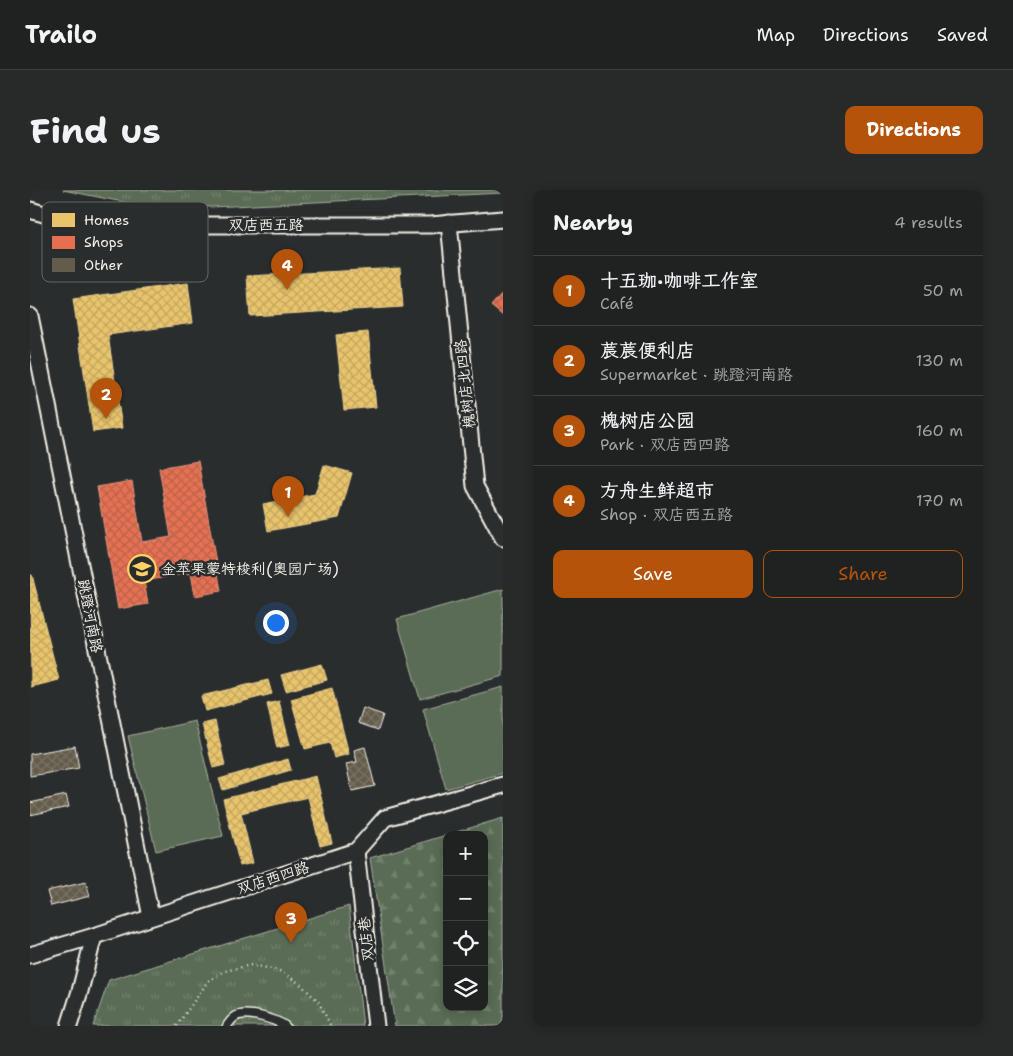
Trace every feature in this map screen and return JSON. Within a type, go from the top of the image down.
[{"type":"street","name":"双店西五路","points":[[208,225],[430,225],[503,219]]},
{"type":"street","name":"槐树店北四路","points":[[449,224],[475,486],[503,538]]},
{"type":"street","name":"跳蹬河南路","points":[[30,316],[151,917]]},
{"type":"street","points":[[356,852],[385,818],[503,786]]},
{"type":"street","name":"双店西四路","points":[[30,955],[356,852]]},
{"type":"street","name":"双店巷","points":[[356,852],[376,1026]]},
{"type":"street","points":[[69,1026],[94,936]]},
{"type":"lane","points":[[226,1026],[235,1017],[244,1014],[274,1020],[285,1026]]},
{"type":"path","points":[[177,1026],[208,981],[225,971],[251,965],[278,970],[299,983],[318,1001],[331,1026]]},
{"type":"green space","points":[[63,190],[503,190],[503,193],[211,207],[208,207],[208,202],[123,202]]},
{"type":"green space","points":[[503,589],[503,676],[420,699],[397,619]]},
{"type":"green space","points":[[503,687],[503,773],[446,789],[423,709]]},
{"type":"green space","points":[[195,721],[223,836],[156,851],[128,736]]},
{"type":"green space","points":[[503,818],[503,1026],[395,1026],[370,858],[443,836],[443,1011],[488,1011],[488,831],[460,831]]},
{"type":"green space","points":[[349,906],[363,1026],[93,1026],[109,980]]},
{"type":"building: Homes","points":[[400,268],[403,307],[250,316],[247,276]]},
{"type":"building: Homes","points":[[188,283],[193,323],[108,335],[122,428],[93,432],[73,299]]},
{"type":"building: Homes","points":[[368,332],[376,407],[344,410],[336,335]]},
{"type":"building: Homes","points":[[324,465],[352,473],[339,518],[268,531],[263,504],[315,494]]},
{"type":"building: Homes","points":[[30,575],[32,575],[59,680],[31,687]]},
{"type":"building: Homes","points":[[322,664],[327,680],[286,691],[281,675]]},
{"type":"building: Homes","points":[[268,680],[272,694],[205,711],[201,696]]},
{"type":"building: Homes","points":[[332,688],[349,754],[334,758],[330,743],[305,749],[291,699]]},
{"type":"building: Homes","points":[[279,701],[290,745],[277,748],[267,704]]},
{"type":"building: Homes","points":[[215,721],[225,765],[213,768],[202,724]]},
{"type":"building: Homes","points":[[288,759],[291,770],[223,790],[219,779]]},
{"type":"building: Homes","points":[[316,776],[332,843],[320,846],[308,797],[241,813],[253,863],[240,866],[223,799]]},
{"type":"building: Shops","points":[[503,292],[503,316],[491,306]]},
{"type":"building: Shops","points":[[198,461],[221,591],[195,596],[191,573],[144,581],[148,604],[118,609],[97,487],[132,481],[142,542],[171,537],[159,468]]},
{"type":"building: Other","points":[[363,708],[383,715],[378,730],[358,723]]},
{"type":"building: Other","points":[[75,746],[79,768],[30,776],[30,754]]},
{"type":"building: Other","points":[[365,747],[375,786],[352,791],[346,764],[357,762],[354,750]]},
{"type":"building: Other","points":[[66,795],[69,807],[30,815],[30,803]]},
{"type":"building: Other","points":[[86,882],[90,896],[51,906],[47,891]]},
{"type":"place","name":"方舟生鲜超市","points":[[287,290]]},
{"type":"place","name":"莀莀便利店","points":[[106,419]]},
{"type":"place","name":"十五珈·咖啡工作室","points":[[288,517]]},
{"type":"place","name":"金苹果蒙特梭利(奥园广场)","points":[[142,569]]},
{"type":"place","name":"槐树店公园","points":[[291,943]]}]
